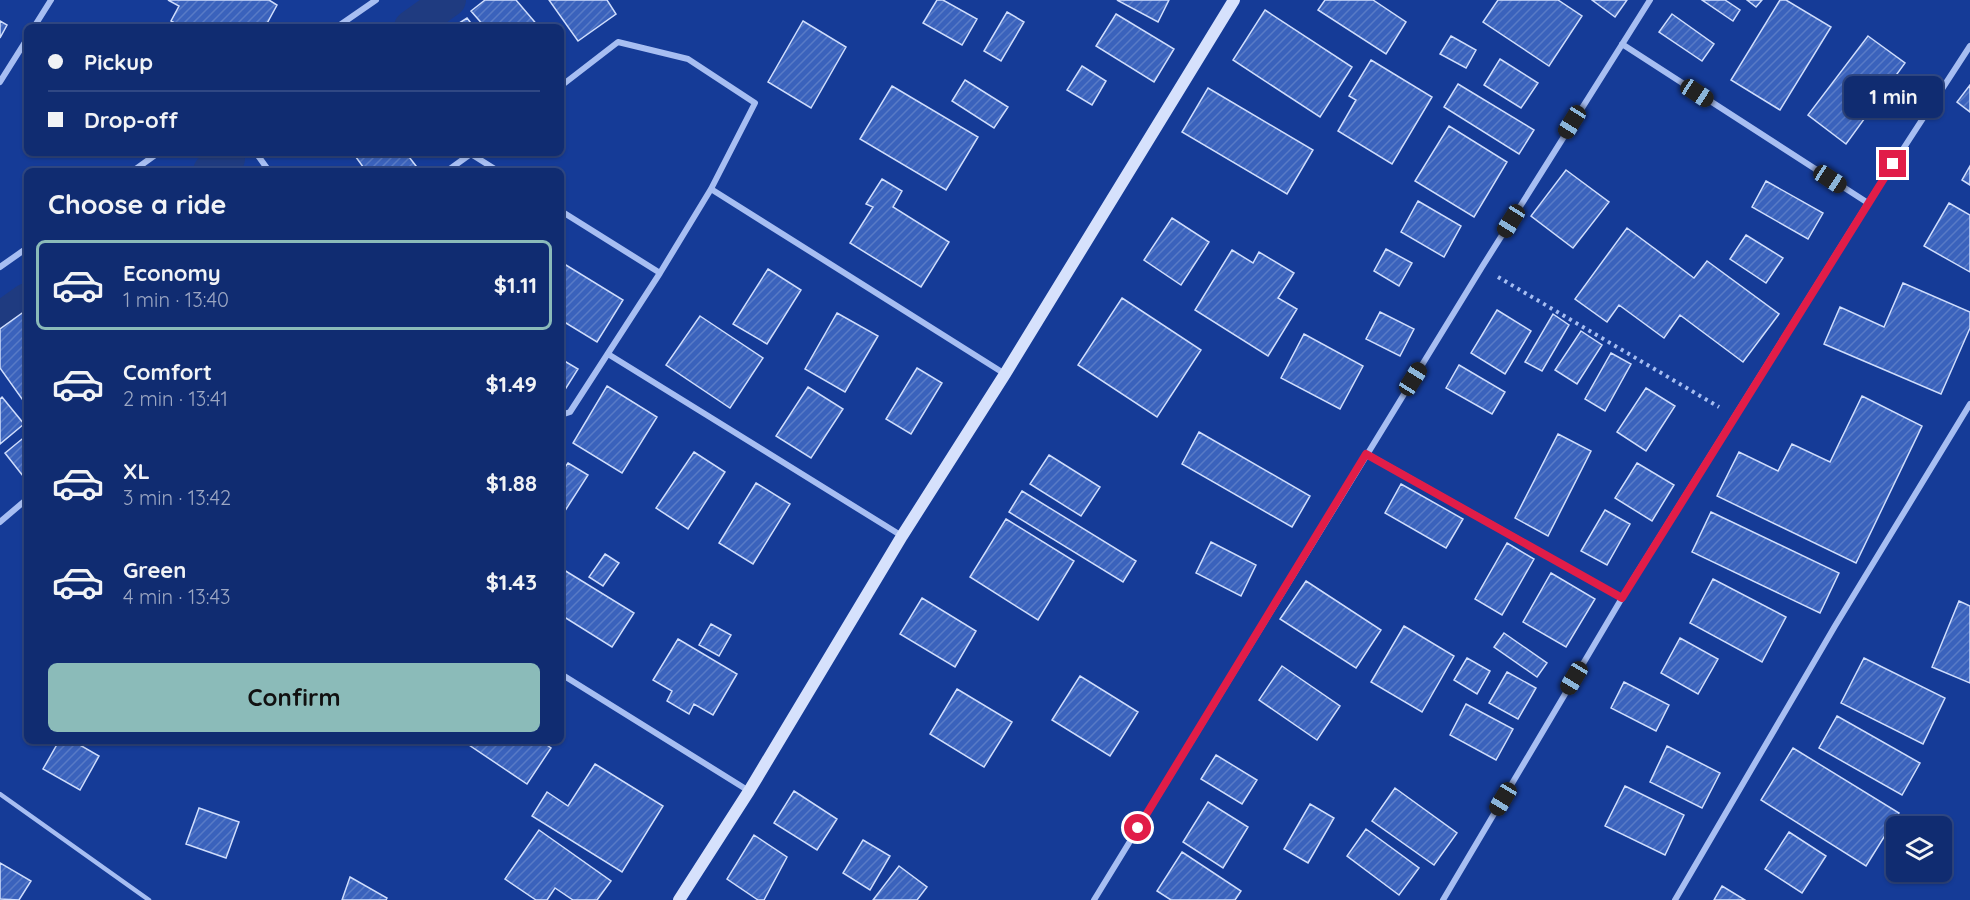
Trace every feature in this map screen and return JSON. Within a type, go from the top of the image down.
[{"type":"street","points":[[36,24],[51,0]]},
{"type":"street","points":[[341,24],[376,0]]},
{"type":"street","points":[[679,900],[1234,0]]},
{"type":"street","points":[[1094,900],[1366,454],[1650,0]]},
{"type":"street","points":[[564,84],[618,42],[688,59],[755,103],[711,189],[660,273],[570,412],[564,414]]},
{"type":"street","points":[[0,82],[24,44]]},
{"type":"street","points":[[1622,44],[1868,203]]},
{"type":"street","points":[[1443,900],[1622,598],[1868,203],[1970,46]]},
{"type":"street","points":[[138,168],[154,156]]},
{"type":"street","points":[[451,168],[468,156]]},
{"type":"street","points":[[476,156],[494,168]]},
{"type":"street","points":[[711,189],[1005,374]]},
{"type":"street","points":[[564,213],[660,273]]},
{"type":"street","points":[[0,267],[24,250]]},
{"type":"street","points":[[608,354],[902,536]]},
{"type":"street","points":[[1675,900],[1835,626],[1970,404]]},
{"type":"street","points":[[1366,454],[1622,598]]},
{"type":"street","points":[[0,522],[24,502]]},
{"type":"street","points":[[564,676],[748,790]]},
{"type":"lane","points":[[0,794],[149,900]]},
{"type":"path","points":[[1482,267],[1735,416]]},
{"type":"building","points":[[168,0],[269,0],[277,5],[267,24],[176,24],[171,21],[179,6]]},
{"type":"building","points":[[485,0],[516,0],[536,24],[482,24],[471,11]]},
{"type":"building","points":[[549,0],[607,0],[616,14],[578,41]]},
{"type":"building","points":[[937,0],[943,0],[977,19],[962,45],[923,23]]},
{"type":"building","points":[[1117,0],[1169,0],[1158,22]]},
{"type":"building","points":[[1325,0],[1373,0],[1406,22],[1386,54],[1318,10]]},
{"type":"building","points":[[1498,0],[1558,0],[1582,16],[1549,66],[1483,22]]},
{"type":"building","points":[[1592,0],[1627,0],[1615,17]]},
{"type":"building","points":[[1702,0],[1725,0],[1740,10],[1733,21]]},
{"type":"building","points":[[1747,0],[1762,0],[1756,7]]},
{"type":"building","points":[[1780,0],[1786,0],[1831,27],[1780,110],[1731,80]]},
{"type":"building","points":[[1265,10],[1352,67],[1320,117],[1233,60]]},
{"type":"building","points":[[1007,12],[1024,22],[1001,61],[984,51]]},
{"type":"building","points":[[1116,14],[1174,49],[1154,82],[1096,46]]},
{"type":"building","points":[[1672,14],[1714,44],[1702,61],[1659,32]]},
{"type":"building","points":[[467,18],[472,24],[458,24]]},
{"type":"building","points":[[0,21],[7,25],[0,38]]},
{"type":"building","points":[[803,21],[846,47],[811,108],[768,82]]},
{"type":"building","points":[[1451,36],[1476,50],[1466,68],[1440,54]]},
{"type":"building","points":[[1868,36],[1905,63],[1846,144],[1808,115]]},
{"type":"building","points":[[1500,59],[1538,83],[1521,108],[1484,85]]},
{"type":"building","points":[[1371,60],[1432,97],[1392,164],[1338,131],[1356,100],[1349,96]]},
{"type":"building","points":[[1082,66],[1106,81],[1092,105],[1067,90]]},
{"type":"building","points":[[965,80],[1008,107],[994,128],[952,101]]},
{"type":"building","points":[[1458,84],[1534,130],[1519,154],[1444,107]]},
{"type":"building","points":[[1970,85],[1970,112],[1957,102]]},
{"type":"building","points":[[892,86],[978,137],[946,190],[860,139]]},
{"type":"building","points":[[1208,88],[1313,150],[1287,194],[1182,132]]},
{"type":"building","points":[[1449,126],[1507,162],[1474,217],[1415,181]]},
{"type":"building","points":[[355,156],[408,156],[416,166],[414,168],[364,168]]},
{"type":"building","points":[[1970,166],[1970,185],[1962,180]]},
{"type":"building","points":[[1566,170],[1609,202],[1573,248],[1531,216]]},
{"type":"building","points":[[882,179],[902,191],[893,207],[949,242],[921,287],[850,243],[873,207],[866,204]]},
{"type":"building","points":[[1766,181],[1823,213],[1808,239],[1752,207]]},
{"type":"building","points":[[1418,201],[1461,226],[1444,257],[1401,232]]},
{"type":"building","points":[[1949,203],[1970,215],[1970,272],[1924,246]]},
{"type":"building","points":[[1172,218],[1209,242],[1181,285],[1144,260]]},
{"type":"building","points":[[1627,228],[1694,278],[1707,261],[1779,314],[1743,362],[1680,315],[1664,338],[1619,305],[1607,322],[1575,299]]},
{"type":"building","points":[[1746,235],[1783,258],[1766,283],[1730,259]]},
{"type":"building","points":[[1386,249],[1412,263],[1399,286],[1374,271]]},
{"type":"building","points":[[1232,250],[1253,263],[1259,252],[1294,273],[1278,298],[1297,309],[1268,356],[1195,310]]},
{"type":"building","points":[[564,264],[623,300],[597,342],[564,322]]},
{"type":"building","points":[[768,269],[801,290],[767,344],[733,324]]},
{"type":"building","points":[[1903,283],[1970,312],[1970,328],[1941,394],[1824,344],[1840,307],[1884,327]]},
{"type":"building","points":[[1122,298],[1201,350],[1157,417],[1078,365]]},
{"type":"building","points":[[1497,310],[1531,331],[1505,374],[1471,353]]},
{"type":"building","points":[[24,312],[24,402],[0,368],[0,329]]},
{"type":"building","points":[[1380,312],[1414,329],[1400,356],[1366,339]]},
{"type":"building","points":[[837,313],[878,336],[845,392],[805,369]]},
{"type":"building","points":[[1553,314],[1569,325],[1542,371],[1525,362]]},
{"type":"building","points":[[700,316],[763,358],[730,408],[666,365]]},
{"type":"building","points":[[1581,331],[1602,345],[1577,384],[1555,370]]},
{"type":"building","points":[[1304,334],[1363,366],[1340,409],[1281,378]]},
{"type":"building","points":[[1611,353],[1631,364],[1605,411],[1585,399]]},
{"type":"building","points":[[564,361],[578,369],[564,391]]},
{"type":"building","points":[[1459,365],[1505,392],[1492,414],[1446,388]]},
{"type":"building","points":[[917,368],[942,383],[911,434],[886,419]]},
{"type":"building","points":[[607,386],[657,417],[622,473],[573,443]]},
{"type":"building","points":[[808,387],[843,409],[811,458],[776,436]]},
{"type":"building","points":[[1646,388],[1675,406],[1646,451],[1617,432]]},
{"type":"building","points":[[1862,396],[1922,426],[1856,563],[1717,496],[1739,452],[1778,471],[1792,444],[1830,462]]},
{"type":"building","points":[[2,397],[24,424],[0,444],[0,399]]},
{"type":"building","points":[[1199,432],[1310,496],[1292,527],[1182,464]]},
{"type":"building","points":[[1558,434],[1591,451],[1548,536],[1515,518]]},
{"type":"building","points":[[24,437],[24,475],[23,476],[5,453]]},
{"type":"building","points":[[694,452],[725,472],[688,529],[656,508]]},
{"type":"building","points":[[1049,455],[1100,487],[1081,516],[1030,484]]},
{"type":"building","points":[[568,463],[588,475],[564,512],[564,469]]},
{"type":"building","points":[[1637,463],[1674,485],[1652,521],[1615,498]]},
{"type":"building","points":[[756,483],[790,504],[753,564],[719,543]]},
{"type":"building","points":[[1401,484],[1463,519],[1446,548],[1385,513]]},
{"type":"building","points":[[1022,491],[1136,561],[1123,582],[1009,512]]},
{"type":"building","points":[[1605,510],[1630,524],[1607,565],[1581,551]]},
{"type":"building","points":[[1711,512],[1839,573],[1820,613],[1692,552]]},
{"type":"building","points":[[1006,519],[1074,561],[1038,620],[970,577]]},
{"type":"building","points":[[1211,542],[1256,565],[1241,596],[1196,573]]},
{"type":"building","points":[[1507,543],[1534,559],[1502,615],[1475,599]]},
{"type":"building","points":[[605,554],[619,563],[603,586],[589,577]]},
{"type":"building","points":[[564,570],[634,613],[612,647],[564,617]]},
{"type":"building","points":[[1551,573],[1595,599],[1566,647],[1523,622]]},
{"type":"building","points":[[1713,579],[1786,617],[1762,662],[1690,623]]},
{"type":"building","points":[[1306,581],[1381,630],[1356,668],[1280,619]]},
{"type":"building","points":[[922,598],[976,631],[955,667],[900,634]]},
{"type":"building","points":[[1959,601],[1970,606],[1970,683],[1932,667]]},
{"type":"building","points":[[711,624],[731,635],[719,656],[699,645]]},
{"type":"building","points":[[1404,626],[1454,656],[1422,712],[1371,682]]},
{"type":"building","points":[[1504,633],[1547,663],[1537,677],[1494,647]]},
{"type":"building","points":[[1680,638],[1718,659],[1698,694],[1661,673]]},
{"type":"building","points":[[678,639],[737,674],[713,715],[694,704],[689,714],[667,701],[672,691],[653,680]]},
{"type":"building","points":[[1467,658],[1490,671],[1477,694],[1454,680]]},
{"type":"building","points":[[1864,658],[1945,698],[1923,744],[1841,703]]},
{"type":"building","points":[[1282,666],[1340,706],[1317,740],[1259,700]]},
{"type":"building","points":[[1507,672],[1536,688],[1518,719],[1489,703]]},
{"type":"building","points":[[1080,676],[1138,712],[1110,756],[1052,720]]},
{"type":"building","points":[[1624,682],[1669,705],[1656,731],[1611,708]]},
{"type":"building","points":[[957,689],[1012,722],[984,767],[930,734]]},
{"type":"building","points":[[1466,704],[1513,729],[1496,760],[1450,735]]},
{"type":"building","points":[[1837,716],[1920,763],[1902,795],[1819,748]]},
{"type":"building","points":[[57,744],[78,744],[99,756],[80,790],[43,769]]},
{"type":"building","points":[[467,744],[545,744],[551,748],[527,784]]},
{"type":"building","points":[[1667,746],[1720,773],[1702,808],[1650,782]]},
{"type":"building","points":[[1793,748],[1899,813],[1897,816],[1886,816],[1886,834],[1866,866],[1761,800]]},
{"type":"building","points":[[1216,755],[1257,780],[1242,804],[1201,779]]},
{"type":"building","points":[[595,764],[663,806],[622,872],[532,816],[547,792],[568,806]]},
{"type":"building","points":[[1625,786],[1684,815],[1665,855],[1605,826]]},
{"type":"building","points":[[1395,788],[1457,833],[1434,865],[1372,821]]},
{"type":"building","points":[[794,791],[837,819],[817,850],[774,823]]},
{"type":"building","points":[[1208,802],[1248,827],[1223,868],[1183,842]]},
{"type":"building","points":[[1310,804],[1334,818],[1308,863],[1284,849]]},
{"type":"building","points":[[199,808],[239,822],[226,858],[186,844]]},
{"type":"building","points":[[1366,829],[1419,868],[1399,895],[1347,856]]},
{"type":"building","points":[[539,830],[611,881],[597,900],[573,900],[555,888],[547,900],[536,900],[505,879]]},
{"type":"building","points":[[1789,832],[1826,856],[1802,893],[1765,869]]},
{"type":"building","points":[[754,835],[787,857],[764,900],[758,900],[727,879]]},
{"type":"building","points":[[863,840],[890,856],[870,890],[843,873]]},
{"type":"building","points":[[1182,852],[1241,891],[1235,900],[1171,900],[1157,891]]},
{"type":"building","points":[[0,863],[31,881],[19,900],[0,899]]},
{"type":"building","points":[[899,866],[927,887],[917,900],[873,900]]},
{"type":"building","points":[[350,877],[387,898],[386,900],[342,900]]},
{"type":"building","points":[[1722,886],[1745,900],[1714,900]]},
{"type":"waterway","points":[[415,24],[449,0]]},
{"type":"waterway","points":[[214,168],[228,159]]},
{"type":"waterway","points":[[0,319],[24,302]]},
{"type":"route","points":[[1138,828],[1366,454],[1622,598],[1893,164]]}]
